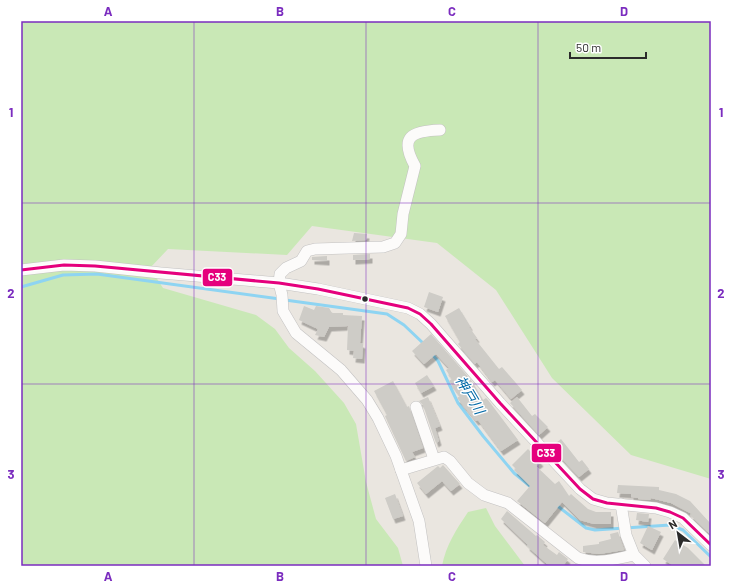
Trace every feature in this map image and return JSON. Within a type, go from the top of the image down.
[{"type":"street","points":[[426,566],[419,521],[401,470],[378,418],[367,400],[340,370],[296,332],[283,311],[282,295],[278,283],[280,274],[286,268],[301,261],[307,251],[315,249],[383,247],[395,243],[401,234],[403,214],[415,166],[407,152],[407,142],[413,134],[425,131],[440,130]]},
{"type":"street","points":[[21,270],[64,265],[96,266],[161,274],[278,283],[318,288],[408,308],[420,314],[463,359],[500,403],[580,489],[593,499],[670,512],[683,518],[711,545]]},
{"type":"street","points":[[416,407],[434,459]]},
{"type":"street","points":[[401,470],[441,457],[448,459],[468,483],[484,495],[508,503],[578,558],[599,562],[634,555]]},
{"type":"street","points":[[621,504],[626,535],[634,555],[645,566]]},
{"type":"green space","points":[[21,21],[711,21],[711,479],[631,455],[552,378],[496,290],[437,243],[312,226],[287,255],[168,249],[150,268],[163,288],[256,315],[275,329],[289,348],[315,371],[344,403],[356,424],[366,482],[376,519],[398,548],[403,566],[21,566]]},
{"type":"green space","points":[[486,508],[495,526],[525,566],[442,566],[449,544],[468,512]]},
{"type":"building","points":[[354,233],[367,234],[366,240],[352,241]]},
{"type":"building","points":[[370,254],[370,259],[353,260],[353,255]]},
{"type":"building","points":[[327,256],[327,261],[312,260],[312,257]]},
{"type":"building","points":[[429,292],[443,297],[438,312],[424,307]]},
{"type":"building","points":[[304,306],[314,310],[316,306],[329,308],[332,313],[362,316],[360,343],[363,344],[362,359],[353,358],[354,351],[347,350],[348,326],[329,327],[324,337],[315,335],[318,329],[299,320]]},
{"type":"building","points":[[459,308],[470,326],[469,327],[477,338],[475,339],[499,369],[502,367],[522,390],[511,399],[495,380],[492,382],[477,362],[475,364],[458,344],[460,342],[445,316]]},
{"type":"building","points":[[431,334],[471,380],[483,400],[486,398],[488,400],[518,440],[501,451],[478,420],[476,421],[457,398],[460,396],[449,381],[452,379],[446,370],[449,368],[436,354],[424,364],[412,351]]},
{"type":"building","points":[[427,375],[434,386],[421,393],[415,383]]},
{"type":"building","points":[[393,381],[407,407],[409,406],[423,448],[412,452],[415,457],[406,461],[385,416],[387,415],[374,391]]},
{"type":"building","points":[[428,397],[440,426],[435,428],[439,441],[436,443],[423,405],[419,401]]},
{"type":"building","points":[[517,397],[532,416],[535,414],[548,427],[539,435],[510,403]]},
{"type":"building","points":[[561,439],[579,462],[582,460],[589,469],[579,477],[551,447]]},
{"type":"building","points":[[528,449],[541,462],[536,466],[555,484],[559,481],[569,496],[571,494],[588,509],[596,512],[611,512],[611,524],[594,524],[580,520],[562,502],[545,523],[517,501],[530,486],[514,470],[516,469],[512,465]]},
{"type":"building","points":[[443,465],[460,484],[451,491],[442,481],[426,494],[417,483],[438,466],[440,468]]},
{"type":"building","points":[[618,485],[659,487],[659,490],[676,494],[690,501],[711,524],[711,535],[690,515],[692,514],[671,503],[651,498],[650,500],[638,499],[631,497],[631,494],[617,493]]},
{"type":"building","points":[[395,494],[403,516],[393,519],[385,498]]},
{"type":"building","points":[[507,511],[545,542],[543,545],[557,555],[559,552],[568,559],[563,566],[547,564],[527,546],[528,545],[501,519]]},
{"type":"building","points":[[637,513],[649,514],[648,522],[636,520]]},
{"type":"building","points":[[648,526],[661,532],[652,550],[640,543]]},
{"type":"building","points":[[618,532],[624,550],[599,554],[583,552],[583,546],[599,544],[599,542],[611,539],[610,534]]},
{"type":"building","points":[[675,540],[688,548],[706,566],[674,566],[663,559]]},
{"type":"waterway","name":"神戸川","points":[[21,287],[63,275],[97,274],[280,299]]},
{"type":"waterway","name":"神戸川","points":[[285,300],[387,314],[404,325],[424,344]]},
{"type":"waterway","name":"神戸川","points":[[431,353],[438,361],[458,403],[514,473],[531,487]]},
{"type":"waterway","name":"神戸川","points":[[555,504],[586,528],[595,530],[670,525],[683,530],[711,557]]},
{"type":"transit line","name":"C33","points":[[21,270],[64,265],[95,266],[279,283],[318,289],[408,308],[420,314],[431,324],[500,403],[580,489],[593,499],[607,503],[656,508],[670,512],[683,518],[711,545]]}]
